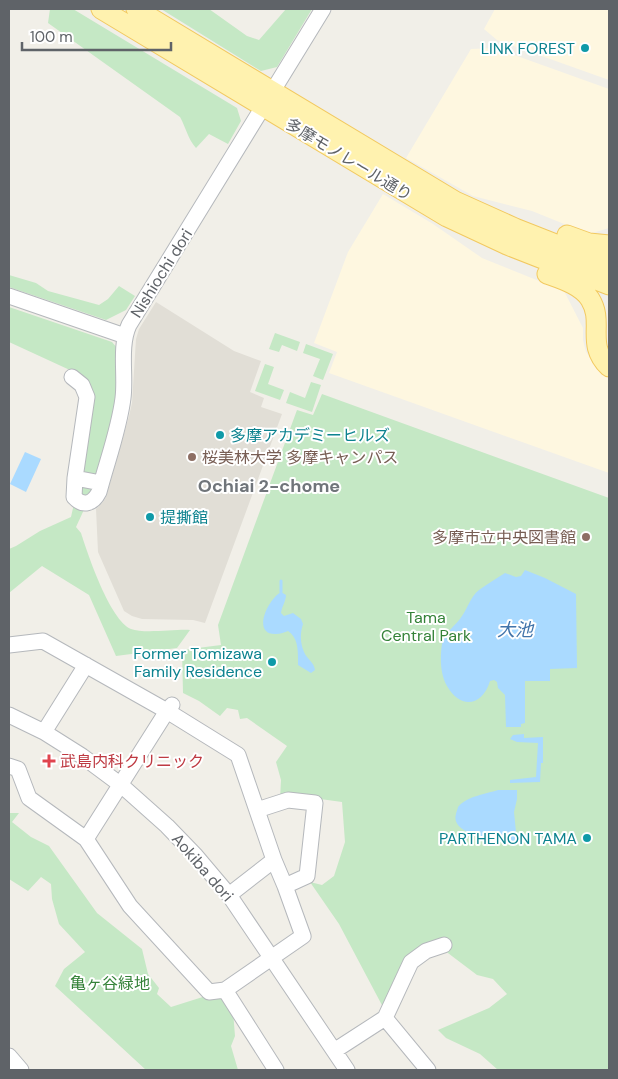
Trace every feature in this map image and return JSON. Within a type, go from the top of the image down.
[{"type":"main road","name":"多摩モノレール通り","points":[[101,9],[268,100]]},
{"type":"main road","name":"多摩モノレール通り","points":[[136,9],[409,195],[468,218],[609,265]]},
{"type":"main road","name":"多摩モノレール通り","points":[[468,218],[508,245],[609,285]]},
{"type":"main road","points":[[468,218],[534,223],[589,243],[609,245]]},
{"type":"main road","points":[[468,218],[516,261],[563,280],[581,290],[589,298],[597,318],[597,349],[609,367]]},
{"type":"main road","points":[[609,327],[606,340],[609,350]]},
{"type":"street","name":"Nishiochi dori","points":[[9,296],[125,336],[135,315],[323,9]]},
{"type":"street","points":[[72,377],[82,385],[87,397],[73,488],[74,496],[83,504],[94,500],[99,492],[120,418],[123,397],[125,336]]},
{"type":"street","points":[[75,478],[101,483]]},
{"type":"street","points":[[9,642],[43,641],[169,708],[238,756],[303,936],[225,990],[209,992],[130,906],[86,839],[29,798],[18,769],[9,766]]},
{"type":"street","points":[[44,732],[86,665]]},
{"type":"street","points":[[86,839],[169,708]]},
{"type":"street","name":"Aokiba dori","points":[[9,715],[44,732],[82,756],[120,785],[167,826],[196,856],[229,895],[347,1070]]},
{"type":"street","points":[[257,810],[288,800],[315,803],[307,876],[285,886]]},
{"type":"street","points":[[229,895],[274,860]]},
{"type":"street","points":[[334,1051],[385,1018],[411,962],[426,952],[444,945]]},
{"type":"street","points":[[225,990],[276,1070]]},
{"type":"street","points":[[385,1018],[428,1070]]},
{"type":"street","points":[[9,1056],[22,1070]]},
{"type":"shaded area","name":"LINK FOREST","points":[[495,9],[609,9],[609,80],[497,40],[484,29]]},
{"type":"shaded area","points":[[495,48],[609,89],[609,228],[589,234],[532,211],[473,196],[406,158],[471,49]]},
{"type":"shaded area","points":[[383,194],[433,224],[482,258],[564,291],[583,328],[586,352],[599,369],[609,376],[609,473],[329,373],[337,352],[314,343],[348,252]]},
{"type":"shaded area","name":"桜美林大学 多摩キャンパス","points":[[156,302],[234,351],[261,361],[250,392],[264,398],[261,407],[282,414],[205,623],[193,620],[142,619],[124,611],[98,552],[96,509],[106,497],[129,416],[132,403],[136,339],[139,329]]},
{"type":"green space","points":[[50,9],[73,9],[237,108],[241,121],[228,144],[209,134],[196,148],[180,117],[48,23]]},
{"type":"green space","points":[[161,9],[209,9],[247,36],[259,40],[286,9],[312,9],[277,67],[261,71]]},
{"type":"green space","points":[[9,275],[36,283],[48,291],[99,305],[108,299],[119,286],[135,296],[126,310],[106,320],[9,287]]},
{"type":"green space","points":[[9,307],[112,342],[118,349],[118,394],[94,488],[76,527],[81,533],[101,586],[115,613],[123,623],[131,629],[137,630],[190,630],[177,648],[116,656],[89,595],[42,566],[9,593],[9,549],[40,531],[71,517],[82,468],[93,393],[85,377],[9,342]]},
{"type":"green space","points":[[275,333],[300,342],[297,351],[282,345],[279,352],[269,349]]},
{"type":"green space","points":[[306,344],[333,354],[323,380],[313,376],[320,359],[303,353]]},
{"type":"green space","points":[[265,364],[274,367],[268,384],[284,390],[280,400],[255,391]]},
{"type":"green space","points":[[311,382],[321,385],[312,412],[286,403],[290,392],[305,398]]},
{"type":"green space","name":"Tama Central Park","points":[[322,394],[609,498],[609,1070],[498,1070],[480,1054],[446,1038],[438,1030],[489,1008],[507,994],[493,979],[477,975],[436,944],[424,948],[384,1009],[339,924],[310,882],[322,885],[334,876],[345,842],[342,802],[291,795],[280,799],[281,780],[276,762],[287,746],[247,718],[240,719],[238,710],[227,708],[220,716],[199,701],[183,693],[182,650],[221,645],[218,625],[297,410],[313,415]]},
{"type":"green space","name":"亀ヶ谷緑地","points":[[9,813],[19,813],[12,822],[31,837],[49,846],[97,913],[142,949],[148,974],[159,988],[157,994],[171,1007],[209,995],[226,996],[233,1011],[235,1036],[231,1046],[238,1070],[146,1070],[55,986],[64,969],[85,952],[59,924],[52,899],[51,884],[41,877],[28,891],[9,879]]},
{"type":"water","points":[[25,452],[41,459],[26,492],[10,484]]},
{"type":"water","name":"大池","points":[[525,570],[576,594],[577,668],[550,669],[550,681],[525,681],[525,723],[521,724],[521,727],[506,727],[505,695],[498,688],[497,682],[494,680],[490,681],[482,696],[476,700],[470,702],[458,699],[447,686],[443,676],[441,649],[443,639],[460,620],[476,593],[505,573],[516,577],[521,576]]},
{"type":"water","points":[[281,592],[286,595],[281,613],[284,616],[293,613],[301,619],[303,624],[301,642],[304,652],[315,670],[311,673],[298,665],[297,646],[292,634],[288,631],[278,634],[269,633],[264,629],[264,616],[267,609]]},
{"type":"water","points":[[524,734],[524,738],[543,737],[543,763],[541,763],[540,782],[510,783],[510,780],[536,777],[538,743],[517,742],[510,739],[513,735]]},
{"type":"water","points":[[498,790],[517,790],[514,812],[517,842],[490,839],[469,833],[456,822],[458,807],[462,803],[471,798]]},
{"type":"waterway","points":[[281,581],[281,592]]},
{"type":"place","name":"LINK FOREST","points":[[585,48]]},
{"type":"place","name":"多摩アカデミーヒルズ","points":[[220,435]]},
{"type":"place","name":"桜美林大学 多摩キャンパス","points":[[192,457]]},
{"type":"place","name":"提撕館","points":[[150,517]]},
{"type":"place","name":"多摩市立中央図書館","points":[[586,537]]},
{"type":"place","name":"Former Tomizawa Family Residence","points":[[272,662]]},
{"type":"place","name":"武島内科クリニック","points":[[49,761]]},
{"type":"place","name":"PARTHENON TAMA","points":[[587,838]]},
{"type":"district","name":"Ochiai 2-chome","points":[[269,486]]}]
